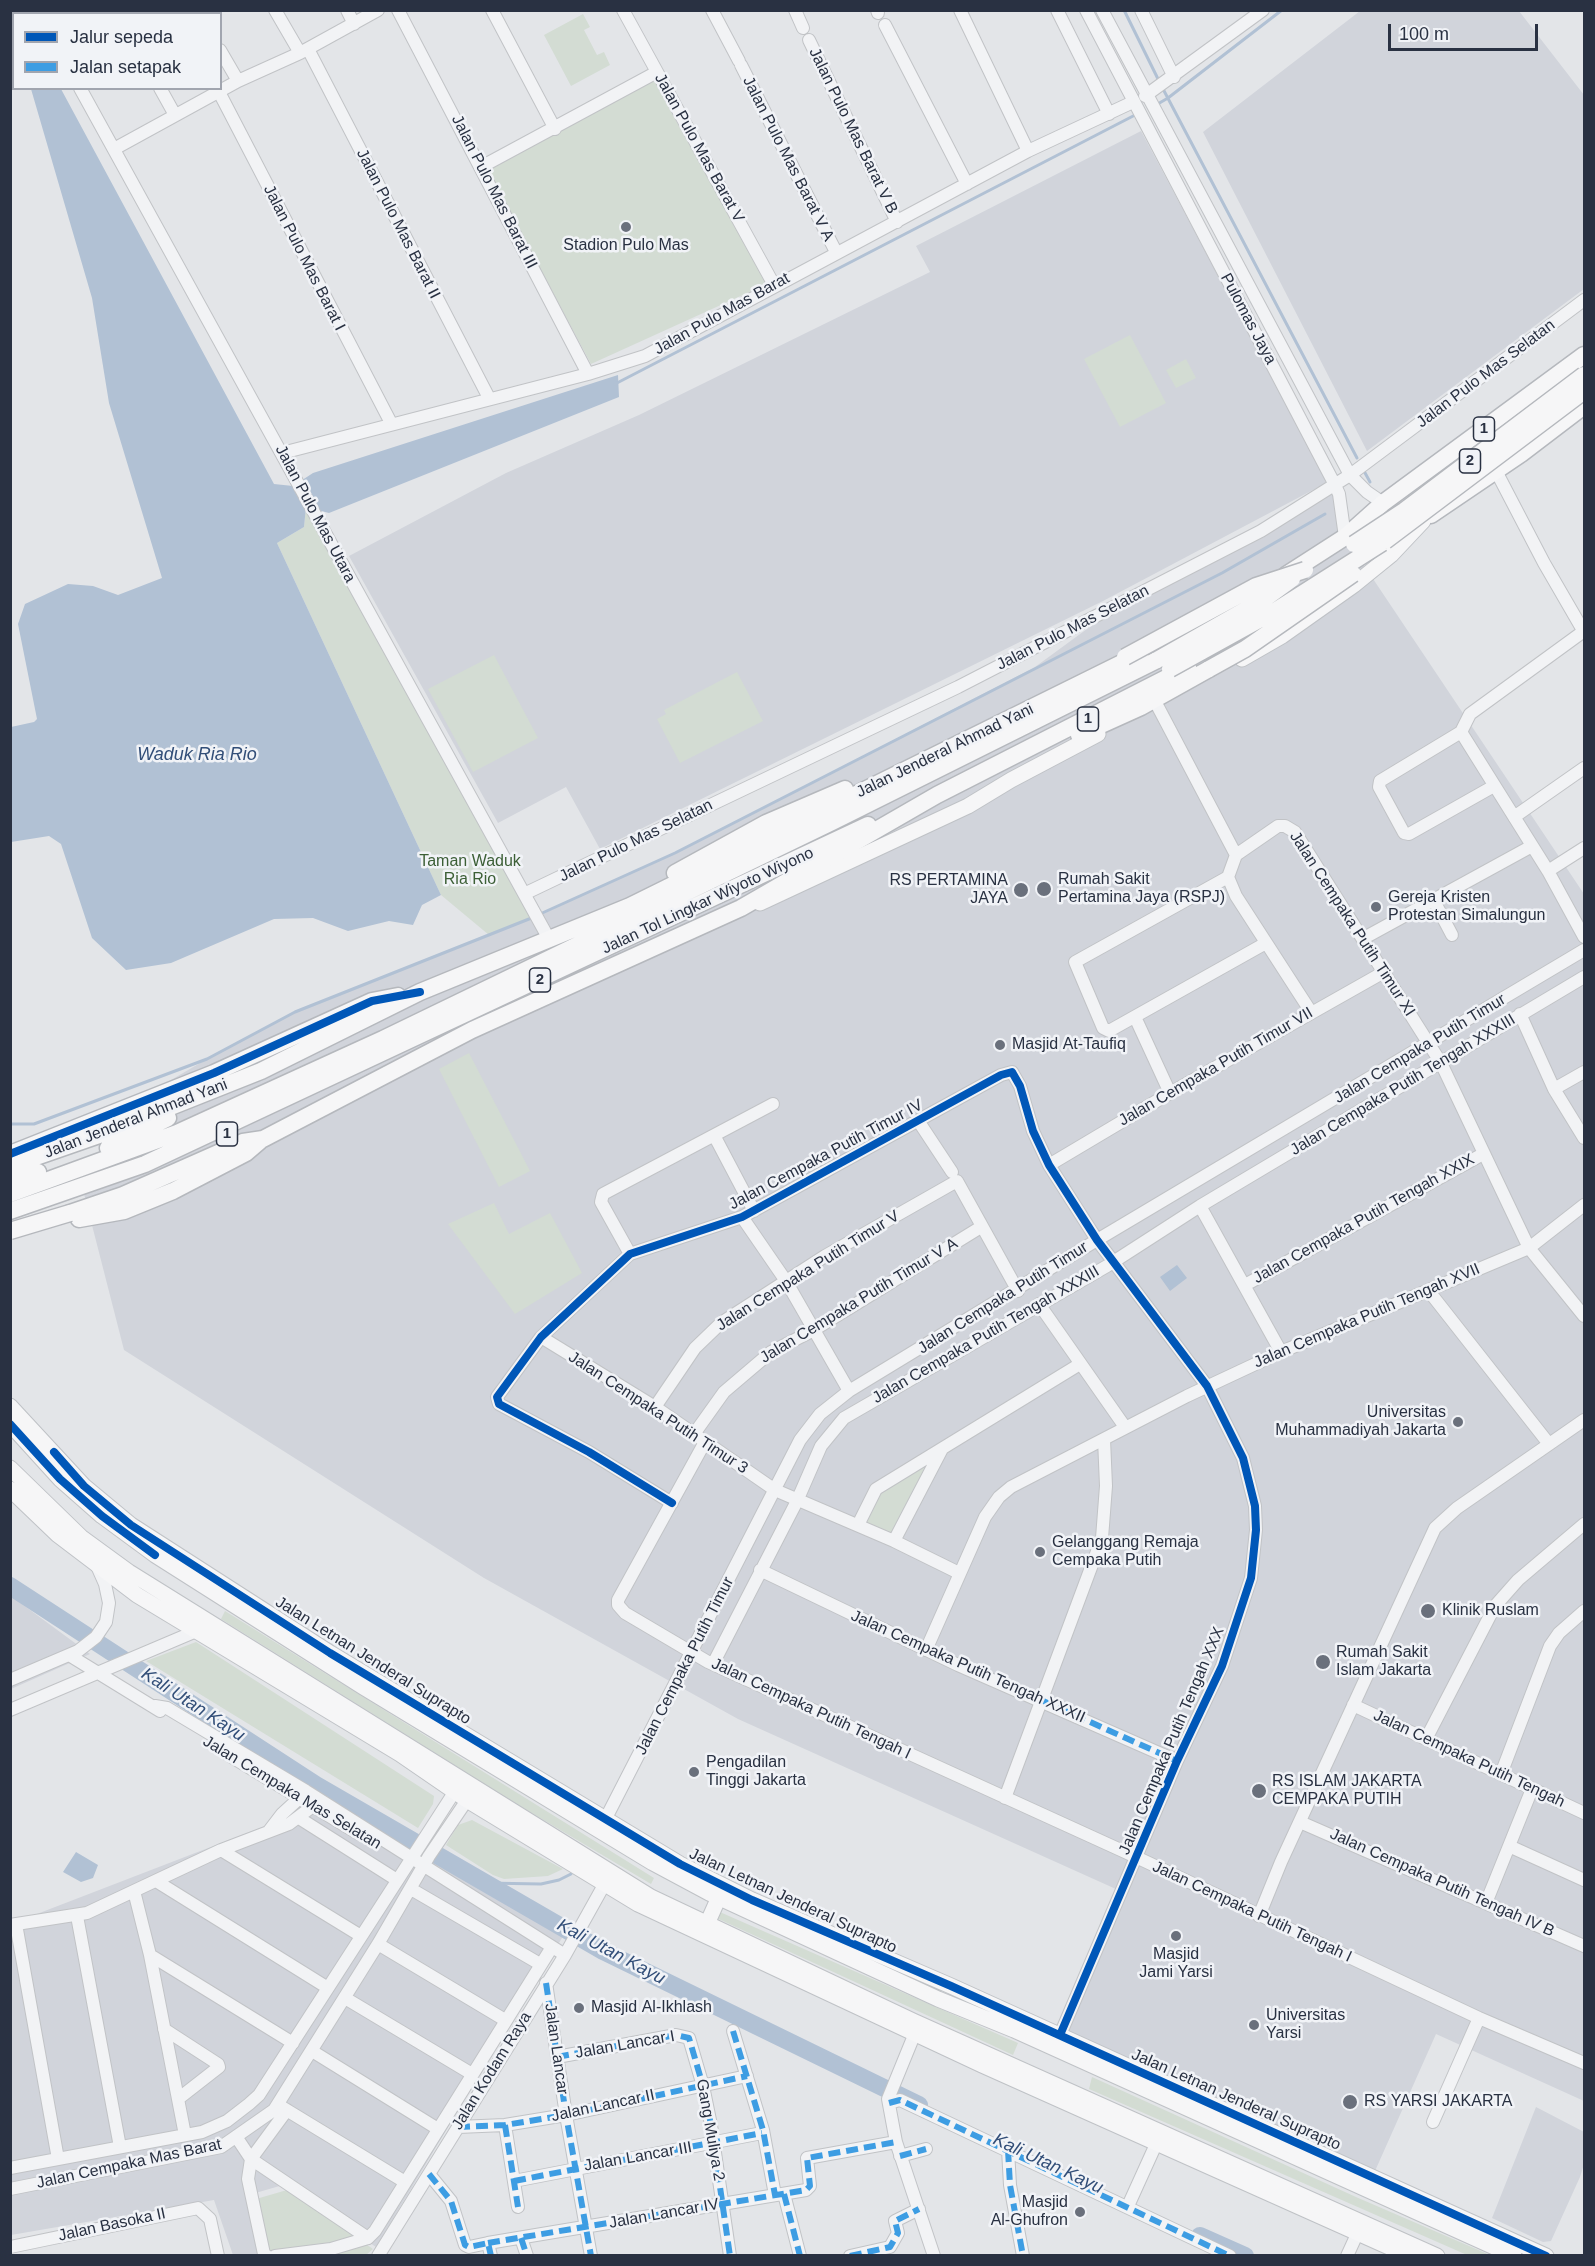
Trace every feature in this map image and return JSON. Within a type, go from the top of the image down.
[{"type":"highway","name":"Jalan Jenderal Ahmad Yani","points":[[10,1182],[110,1148],[420,992],[547,935],[641,900],[1210,618],[1261,591],[1344,537],[1383,503],[1584,355]]},
{"type":"highway","points":[[1561,374],[1584,406]]},
{"type":"highway","name":"2","points":[[1305,570],[1354,544],[1404,511],[1584,375]]},
{"type":"highway","name":"2","points":[[1382,543],[1584,391]]},
{"type":"highway","name":"1","points":[[12,1224],[123,1195],[243,1142],[263,1139],[492,1020],[752,904],[938,795],[1112,707],[1279,617],[1496,471],[1584,406]]},
{"type":"highway","points":[[752,904],[925,809],[1053,746],[1141,707],[1245,649],[1364,566],[1382,543]]},
{"type":"highway","name":"Jalan Tol Lingkar Wiyoto Wiyono","points":[[12,1224],[804,856],[1060,729],[1227,639],[1382,543]]},
{"type":"highway","points":[[615,910],[627,900],[766,823],[891,770],[1125,657],[1256,586],[1305,570]]},
{"type":"highway","name":"Jalan Tol Lingkar Wiyoto Wiyono","points":[[10,1194],[177,1133],[383,1039],[832,822],[1157,660],[1263,600],[1305,570]]},
{"type":"highway","points":[[1261,591],[1279,617]]},
{"type":"highway","points":[[1210,618],[1226,647]]},
{"type":"highway","points":[[10,1154],[214,1073],[372,1001],[420,992]]},
{"type":"highway","name":"1","points":[[12,1224],[111,1186],[376,1068],[391,1071]]},
{"type":"highway","name":"Jalan Jenderal Ahmad Yani","points":[[10,1166],[105,1133],[261,1071]]},
{"type":"highway","points":[[12,1224],[50,1225],[124,1211],[173,1191],[246,1153],[263,1139]]},
{"type":"main road","name":"1","points":[[752,904],[781,895],[968,806],[1073,747],[1251,654],[1317,612],[1391,555],[1423,521]]},
{"type":"main road","name":"Jalan Letnan Jenderal Suprapto","points":[[10,1406],[84,1486],[132,1525],[330,1653],[680,1864],[752,1900],[1060,2035],[1546,2256]]},
{"type":"main road","name":"Jalan Letnan Jenderal Suprapto","points":[[10,1424],[60,1479],[102,1516],[155,1555],[468,1751],[653,1863],[719,1898],[893,1978],[1514,2256]]},
{"type":"main road","points":[[10,1468],[81,1537],[129,1572],[651,1897],[1167,2136],[1437,2256]]},
{"type":"main road","points":[[10,1489],[58,1534],[97,1566],[195,1632],[400,1754],[461,1796],[638,1904],[982,2066],[1097,2115],[1409,2256]]},
{"type":"main road","points":[[458,1730],[468,1751]]},
{"type":"main road","points":[[564,1858],[580,1853]]},
{"type":"main road","points":[[707,1924],[719,1898]]},
{"type":"main road","points":[[893,1978],[917,1972]]},
{"type":"main road","points":[[851,1991],[862,2010]]},
{"type":"main road","points":[[1164,2084],[1174,2104]]},
{"type":"main road","points":[[1097,2115],[1115,2110]]},
{"type":"street","name":"Jalan Pulo Mas Barat II","points":[[274,10],[304,51],[489,398]]},
{"type":"street","points":[[347,10],[354,24]]},
{"type":"street","points":[[114,149],[238,81],[304,51],[378,10]]},
{"type":"street","name":"Jalan Pulo Mas Barat III","points":[[398,10],[588,374]]},
{"type":"street","points":[[492,10],[555,129]]},
{"type":"street","name":"Jalan Pulo Mas Barat V","points":[[624,10],[774,285]]},
{"type":"street","name":"Jalan Pulo Mas Barat V A","points":[[712,10],[836,252]]},
{"type":"street","points":[[795,10],[803,28]]},
{"type":"street","points":[[960,10],[1028,151]]},
{"type":"street","points":[[1057,10],[1124,107]]},
{"type":"street","points":[[1086,10],[1124,107]]},
{"type":"street","name":"Pulomas Jaya","points":[[1102,10],[1157,118],[1353,478],[1383,503]]},
{"type":"street","points":[[1141,10],[1171,79]]},
{"type":"street","points":[[1147,96],[1255,13]]},
{"type":"street","points":[[885,25],[967,184]]},
{"type":"street","name":"Jalan Pulo Mas Barat V B","points":[[809,40],[897,222]]},
{"type":"street","points":[[222,53],[238,81]]},
{"type":"street","points":[[481,167],[657,72]]},
{"type":"street","name":"Jalan Pulo Mas Utara","points":[[81,90],[547,935]]},
{"type":"street","points":[[161,90],[175,115]]},
{"type":"street","name":"Jalan Pulo Mas Barat I","points":[[219,92],[391,423]]},
{"type":"street","name":"Jalan Pulo Mas Barat","points":[[285,458],[391,423],[588,374],[645,356],[1028,151],[1124,107]]},
{"type":"street","name":"Pulomas Jaya","points":[[1124,107],[1146,126],[1337,490],[1344,537]]},
{"type":"street","name":"Jalan Pulo Mas Selatan","points":[[525,896],[1079,627],[1337,490],[1584,300]]},
{"type":"street","points":[[1494,786],[1406,834],[1379,787],[1380,781],[1461,732],[1470,714],[1584,631],[1544,563],[1496,471]]},
{"type":"street","points":[[1157,705],[1236,855],[1228,877],[1075,962],[1103,1028],[1108,1030],[1135,1017],[1266,943]]},
{"type":"street","points":[[1461,732],[1548,871],[1584,936]]},
{"type":"street","points":[[1514,817],[1584,768]]},
{"type":"street","name":"Jalan Cempaka Putih Timur XI","points":[[1236,855],[1278,826],[1292,828],[1431,1046]]},
{"type":"street","points":[[1364,938],[1532,846]]},
{"type":"street","points":[[1548,871],[1584,848]]},
{"type":"street","points":[[1228,877],[1236,896],[1311,1012]]},
{"type":"street","points":[[1432,899],[1452,935]]},
{"type":"street","name":"Jalan Cempaka Putih Timur","points":[[605,1820],[701,1659],[800,1440],[820,1414],[849,1391],[1431,1046],[1584,950]]},
{"type":"street","name":"Jalan Cempaka Putih Timur VII","points":[[1049,1165],[1170,1093],[1384,972]]},
{"type":"street","name":"Jalan Cempaka Putih Tengah XXXIII","points":[[701,1659],[760,1570],[821,1446],[844,1418],[1039,1304],[1440,1061],[1584,977]]},
{"type":"street","points":[[1520,1014],[1554,1089],[1584,1138]]},
{"type":"street","points":[[1135,1017],[1170,1093]]},
{"type":"street","points":[[1431,1046],[1529,1248],[1584,1316]]},
{"type":"street","name":"Jalan Cempaka Putih Tengah XXX","points":[[1009,1072],[1015,1075],[1020,1086],[1032,1131],[1049,1165],[1110,1260],[1207,1386],[1242,1458],[1255,1506],[1255,1563],[1222,1666],[1177,1761],[1060,2035]]},
{"type":"street","name":"Jalan Cempaka Putih Timur IV","points":[[672,1503],[589,1452],[499,1404],[497,1397],[541,1337],[630,1254],[742,1217],[861,1150],[919,1122],[1009,1072]]},
{"type":"street","points":[[1554,1089],[1584,1072]]},
{"type":"street","points":[[630,1254],[601,1202],[603,1194],[715,1137],[773,1104]]},
{"type":"street","points":[[919,1122],[954,1177],[1018,1290]]},
{"type":"street","points":[[715,1137],[754,1211]]},
{"type":"street","name":"Jalan Cempaka Putih Tengah XXIX","points":[[1245,1285],[1483,1154]]},
{"type":"street","name":"Jalan Cempaka Putih Timur V","points":[[655,1407],[686,1360],[710,1332],[786,1281],[954,1177]]},
{"type":"street","name":"Jalan Cempaka Putih Tengah XVII","points":[[926,1650],[985,1517],[999,1497],[1011,1487],[1207,1386],[1281,1352],[1529,1248],[1584,1205]]},
{"type":"street","points":[[1200,1206],[1281,1352]]},
{"type":"street","points":[[742,1217],[786,1281],[812,1331],[849,1391]]},
{"type":"street","name":"Jalan Cempaka Putih Timur V A","points":[[694,1434],[724,1392],[771,1352],[812,1331],[981,1227]]},
{"type":"street","points":[[1428,1290],[1549,1444]]},
{"type":"street","points":[[1039,1304],[1125,1427]]},
{"type":"street","name":"Jalan Cempaka Putih Timur 3","points":[[541,1337],[655,1407],[777,1491],[894,1541],[959,1573]]},
{"type":"street","points":[[858,1526],[876,1489],[1080,1364]]},
{"type":"street","points":[[1259,1916],[1435,1528],[1457,1508],[1584,1420]]},
{"type":"street","points":[[1005,1798],[1102,1538],[1107,1486],[1104,1439]]},
{"type":"street","points":[[672,1503],[705,1442]]},
{"type":"street","points":[[894,1541],[943,1448]]},
{"type":"street","name":"Jalan Cempaka Putih Tengah I","points":[[672,1503],[617,1602],[625,1613],[701,1659],[1136,1857],[1479,2018],[1584,2063]]},
{"type":"street","points":[[1426,1739],[1495,1606],[1518,1580],[1584,1524]]},
{"type":"street","points":[[10,1680],[73,1653],[96,1637],[106,1622],[109,1602],[105,1584],[97,1566]]},
{"type":"street","name":"Jalan Cempaka Putih Tengah XXXII","points":[[760,1570],[926,1650],[1177,1761]]},
{"type":"street","points":[[1501,1774],[1550,1646],[1559,1633],[1584,1611]]},
{"type":"street","points":[[10,1710],[195,1632]]},
{"type":"street","name":"Jalan Cempaka Mas Selatan","points":[[73,1653],[155,1706],[163,1714],[411,1856],[565,1955]]},
{"type":"street","name":"Jalan Cempaka Putih Tengah","points":[[1353,1705],[1532,1789],[1583,1808]]},
{"type":"street","points":[[1486,1903],[1532,1789]]},
{"type":"street","points":[[269,1831],[282,1814],[303,1795]]},
{"type":"street","name":"Jalan Cempaka Mas Barat","points":[[15,2168],[212,2130],[249,2104],[259,2095],[430,1828],[461,1796]]},
{"type":"street","name":"Jalan Cempaka Mas Barat","points":[[16,2188],[221,2147],[283,2108],[312,2051],[427,1866],[461,1796]]},
{"type":"street","points":[[58,2159],[13,1924],[77,1916],[221,1850],[299,1818],[317,1803]]},
{"type":"street","points":[[299,1818],[397,1880]]},
{"type":"street","name":"Jalan Cempaka Putih Tengah IV B","points":[[1300,1822],[1584,1946]]},
{"type":"street","points":[[1509,1846],[1584,1880]]},
{"type":"street","points":[[221,1850],[361,1936]]},
{"type":"street","points":[[156,1881],[328,1988]]},
{"type":"street","name":"Jalan Kodam Raya","points":[[378,2256],[565,1955],[604,1885]]},
{"type":"street","points":[[411,1889],[540,1964]]},
{"type":"street","points":[[134,1891],[150,1955],[185,2135]]},
{"type":"street","points":[[77,1916],[120,2147]]},
{"type":"street","points":[[378,1944],[505,2020]]},
{"type":"street","points":[[275,2256],[331,2250],[368,2238],[552,1947]]},
{"type":"street","points":[[150,1955],[292,2043]]},
{"type":"street","name":"Jalan Lancar","points":[[546,1983],[591,2256]]},
{"type":"street","points":[[345,1998],[472,2074]]},
{"type":"street","points":[[314,2010],[331,2020]]},
{"type":"street","points":[[1433,2122],[1479,2018]]},
{"type":"street","points":[[164,2029],[218,2064],[219,2067],[178,2099]]},
{"type":"street","points":[[733,2031],[763,2130],[779,2194],[800,2256]]},
{"type":"street","points":[[915,2033],[896,2075],[888,2100],[900,2156],[933,2256]]},
{"type":"street","name":"Jalan Lancar I","points":[[557,2057],[676,2034],[685,2036],[691,2041]]},
{"type":"street","name":"Gang Muliya 2","points":[[691,2041],[703,2086],[730,2256]]},
{"type":"street","points":[[312,2051],[438,2129]]},
{"type":"street","name":"Jalan Lancar II","points":[[458,2127],[506,2125],[566,2115],[747,2076]]},
{"type":"street","points":[[888,2100],[900,2100],[1008,2150],[1130,2201],[1230,2256]]},
{"type":"street","points":[[267,2256],[264,2254],[248,2179],[251,2159],[283,2108],[405,2182]]},
{"type":"street","points":[[506,2125],[518,2207]]},
{"type":"street","name":"Jalan Lancar III","points":[[514,2181],[762,2133]]},
{"type":"street","points":[[237,2138],[251,2159],[368,2238]]},
{"type":"street","points":[[150,2141],[154,2161]]},
{"type":"street","name":"Jalan Lancar IV","points":[[490,2249],[521,2238],[810,2187],[807,2159],[896,2142]]},
{"type":"street","points":[[1130,2201],[1157,2142]]},
{"type":"street","points":[[900,2156],[926,2149]]},
{"type":"street","points":[[1008,2150],[1010,2185],[1023,2256]]},
{"type":"street","points":[[15,2168],[16,2188]]},
{"type":"street","points":[[429,2174],[437,2180],[451,2201],[466,2246],[490,2249]]},
{"type":"street","name":"Jalan Basoka II","points":[[10,2247],[194,2208],[201,2209],[210,2218],[218,2256]]},
{"type":"street","points":[[850,2256],[890,2247],[898,2233],[895,2221],[919,2209]]},
{"type":"street","points":[[1347,2256],[1358,2232]]},
{"type":"street","points":[[521,2238],[527,2256]]},
{"type":"shaded area","points":[[1360,11],[1519,11],[1584,95],[1584,289],[1367,451],[1203,132]]},
{"type":"shaded area","points":[[1141,131],[1328,482],[1103,601],[600,849],[566,787],[498,823],[349,556],[506,473],[639,415],[930,272],[916,246]]},
{"type":"shaded area","points":[[1335,485],[1345,537],[1584,894],[1584,2101],[1436,2034],[1375,2171],[1066,2030],[1127,1894],[738,1719],[484,1578],[124,1350],[83,1190],[135,1101],[207,1059],[295,1012],[553,909],[679,851],[1035,667],[1117,607]]},
{"type":"shaded area","points":[[11,1596],[90,1654],[11,1689]]},
{"type":"shaded area","points":[[330,1801],[565,1933],[376,2247],[283,2185],[252,2194],[263,2252],[255,2255],[233,2255],[214,2200],[11,2235],[11,1924]]},
{"type":"shaded area","points":[[1536,2107],[1584,2132],[1584,2164],[1580,2177],[1551,2241],[1543,2242],[1492,2218]]},
{"type":"green space","points":[[583,14],[590,27],[584,30],[597,55],[604,52],[610,65],[571,86],[544,35]]},
{"type":"green space","name":"Stadion Pulo Mas","points":[[654,81],[767,284],[591,364],[487,170]]},
{"type":"green space","points":[[1130,335],[1166,403],[1120,427],[1084,359]]},
{"type":"green space","points":[[1186,359],[1196,378],[1176,388],[1166,370]]},
{"type":"green space","name":"Taman Waduk Ria Rio","points":[[306,507],[536,916],[489,935],[441,895],[277,543],[304,527]]},
{"type":"green space","points":[[494,655],[538,738],[473,772],[428,689]]},
{"type":"green space","points":[[737,672],[763,721],[680,763],[657,719],[666,714],[664,710]]},
{"type":"green space","points":[[469,1053],[530,1171],[499,1187],[439,1069]]},
{"type":"green space","points":[[494,1203],[509,1234],[550,1213],[582,1273],[515,1314],[448,1224]]},
{"type":"green space","points":[[929,1463],[892,1535],[865,1522],[878,1495]]},
{"type":"green space","points":[[225,1611],[654,1878],[651,1884],[520,1806],[221,1619]]},
{"type":"green space","points":[[196,1642],[434,1796],[433,1804],[418,1828],[146,1661]]},
{"type":"green space","points":[[472,1820],[563,1869],[548,1876],[504,1879],[493,1875],[446,1845],[458,1825]]},
{"type":"green space","points":[[713,1909],[1018,2043],[1013,2055],[710,1915]]},
{"type":"green space","points":[[1092,2077],[1490,2255],[1467,2255],[1089,2089]]},
{"type":"green space","points":[[287,2190],[373,2249],[366,2255],[265,2255],[256,2199]]},
{"type":"water","name":"Waduk Ria Rio","points":[[31,90],[62,90],[274,484],[293,486],[313,473],[618,375],[619,397],[329,513],[306,507],[304,527],[277,543],[441,895],[422,905],[413,925],[389,921],[348,931],[313,918],[274,919],[171,963],[126,970],[92,938],[61,844],[49,836],[11,842],[11,727],[34,722],[37,719],[18,624],[25,604],[68,584],[93,586],[118,595],[162,578],[109,403],[92,298]]},
{"type":"water","points":[[1177,1265],[1187,1278],[1170,1291],[1160,1277]]},
{"type":"water","points":[[76,1852],[98,1865],[93,1878],[81,1882],[63,1872]]},
{"type":"waterway","points":[[1124,10],[1159,81]]},
{"type":"waterway","points":[[1156,105],[1282,10]]},
{"type":"waterway","points":[[1162,87],[1357,458]]},
{"type":"waterway","points":[[615,384],[1137,114]]},
{"type":"waterway","points":[[1364,471],[1370,482]]},
{"type":"waterway","points":[[540,914],[675,853],[1222,573],[1325,514]]},
{"type":"waterway","points":[[10,1124],[34,1124],[207,1059],[295,1012],[534,917]]},
{"type":"waterway","name":"Kali Utan Kayu","points":[[10,1586],[316,1785],[603,1951],[919,2105]]},
{"type":"waterway","points":[[485,1883],[541,1884],[559,1880],[571,1874]]},
{"type":"waterway","name":"Kali Utan Kayu","points":[[1200,2236],[1245,2256]]},
{"type":"marked path","points":[[1041,1700],[1177,1761]]},
{"type":"marked path","points":[[546,1983],[591,2256]]},
{"type":"marked path","points":[[733,2031],[763,2130],[775,2195]]},
{"type":"marked path","points":[[557,2057],[676,2035],[689,2038],[703,2086],[711,2125],[730,2256]]},
{"type":"marked path","points":[[458,2127],[505,2125],[566,2115],[747,2076]]},
{"type":"marked path","points":[[889,2103],[900,2100],[1230,2256]]},
{"type":"marked path","points":[[505,2125],[518,2207]]},
{"type":"marked path","points":[[514,2181],[762,2133]]},
{"type":"marked path","points":[[488,2243],[806,2190],[810,2186],[807,2158],[896,2142]]},
{"type":"marked path","points":[[900,2156],[926,2149]]},
{"type":"marked path","points":[[1008,2150],[1010,2185],[1023,2256]]},
{"type":"marked path","points":[[429,2174],[451,2201],[465,2245],[469,2247],[488,2243],[491,2256]]},
{"type":"marked path","points":[[784,2194],[800,2256]]},
{"type":"marked path","points":[[850,2256],[890,2247],[898,2233],[895,2221],[919,2209]]},
{"type":"marked path","points":[[521,2238],[527,2256]]},
{"type":"cycle path","points":[[10,1154],[214,1073],[372,1001],[420,992]]},
{"type":"cycle path","points":[[672,1503],[589,1452],[499,1404],[497,1397],[541,1337],[630,1254],[742,1217],[1001,1075],[1012,1072],[1020,1086],[1033,1131],[1049,1165],[1097,1240],[1207,1386],[1243,1458],[1255,1506],[1256,1530],[1251,1578],[1222,1666],[1177,1761],[1060,2035]]},
{"type":"cycle path","points":[[10,1424],[60,1479],[102,1516],[155,1555]]},
{"type":"cycle path","points":[[54,1452],[84,1486],[131,1525],[330,1653],[680,1864],[752,1900],[951,1986],[1546,2256]]},
{"type":"place","name":"Stadion Pulo Mas","points":[[626,227]]},
{"type":"place","name":"Rumah Sakit Pertamina Jaya (RSPJ)","points":[[1044,889]]},
{"type":"place","name":"RS PERTAMINA JAYA","points":[[1021,890]]},
{"type":"place","name":"Gereja Kristen Protestan Simalungun","points":[[1376,907]]},
{"type":"place","name":"Masjid At-Taufiq","points":[[1000,1045]]},
{"type":"place","name":"Universitas Muhammadiyah Jakarta","points":[[1458,1422]]},
{"type":"place","name":"Gelanggang Remaja Cempaka Putih","points":[[1040,1552]]},
{"type":"place","name":"Klinik Ruslam","points":[[1428,1611]]},
{"type":"place","name":"Rumah Sakit Islam Jakarta","points":[[1323,1662]]},
{"type":"place","name":"Pengadilan Tinggi Jakarta","points":[[694,1772]]},
{"type":"place","name":"RS ISLAM JAKARTA CEMPAKA PUTIH","points":[[1259,1791]]},
{"type":"place","name":"Masjid Jami Yarsi","points":[[1176,1936]]},
{"type":"place","name":"Masjid Al-Ikhlash","points":[[579,2008]]},
{"type":"place","name":"Universitas Yarsi","points":[[1254,2025]]},
{"type":"place","name":"RS YARSI JAKARTA","points":[[1350,2102]]},
{"type":"place","name":"Masjid Al-Ghufron","points":[[1080,2212]]}]
